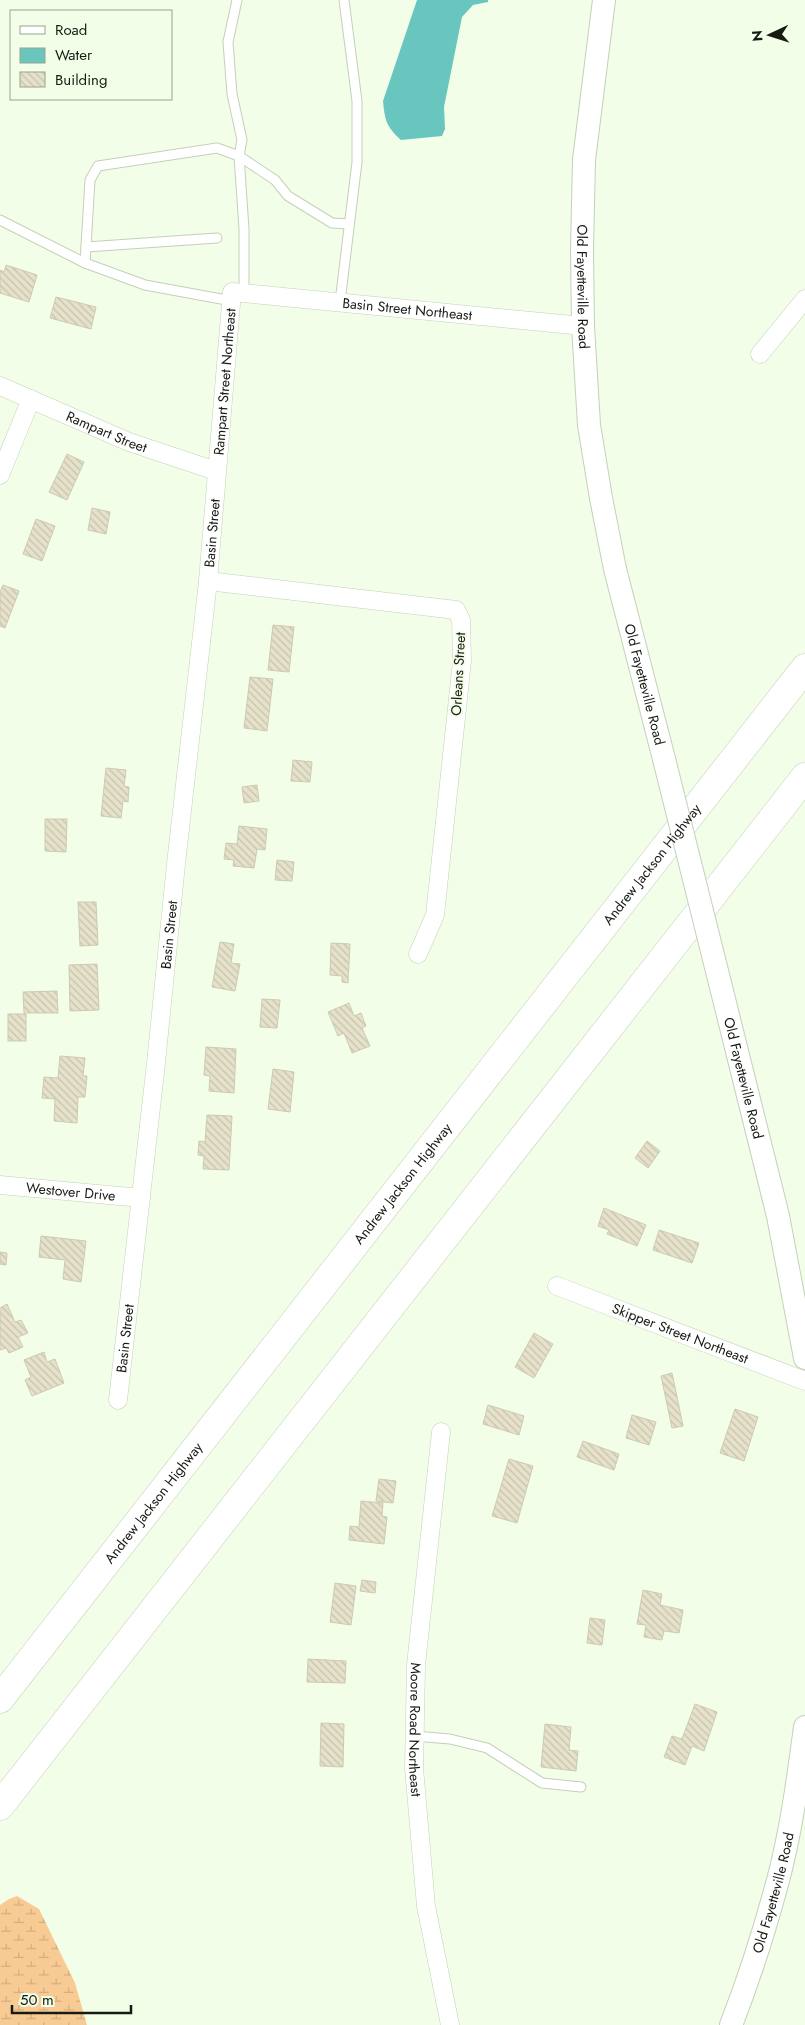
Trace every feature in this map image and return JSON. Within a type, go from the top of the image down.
[{"type":"highway","name":"Andrew Jackson Highway","points":[[0,1699],[805,668]]},
{"type":"highway","points":[[0,1806],[805,777]]},
{"type":"street","name":"Old Fayetteville Road","points":[[604,0],[584,160],[583,326],[589,425],[600,498],[615,569],[778,1216],[805,1358]]},
{"type":"street","name":"Basin Street Northeast","points":[[236,295],[340,302],[583,326]]},
{"type":"street","name":"Rampart Street Northeast","points":[[216,471],[236,295]]},
{"type":"street","points":[[760,354],[805,299]]},
{"type":"street","name":"Rampart Street","points":[[0,386],[129,442],[216,471]]},
{"type":"street","points":[[0,475],[31,399]]},
{"type":"street","name":"Basin Street","points":[[118,1400],[208,581],[216,471]]},
{"type":"street","name":"Orleans Street","points":[[208,581],[456,610],[461,620],[462,661],[435,915],[418,954]]},
{"type":"street","name":"Westover Drive","points":[[0,1185],[141,1198]]},
{"type":"street","name":"Skipper Street Northeast","points":[[557,1286],[805,1381]]},
{"type":"street","name":"Moore Road Northeast","points":[[441,1432],[416,1665],[414,1768],[426,1906],[450,2025]]},
{"type":"street","name":"Old Fayetteville Road","points":[[731,2025],[746,1986],[778,1883],[795,1799],[805,1727]]},
{"type":"lane","points":[[0,220],[85,263],[145,285],[236,295],[244,229],[239,156],[242,140],[232,94],[228,42],[237,0]]},
{"type":"lane","points":[[340,302],[357,162],[358,101],[344,0]]},
{"type":"lane","points":[[85,263],[90,180],[98,166],[217,148],[239,156],[276,180],[288,196],[332,223],[349,224]]},
{"type":"lane","points":[[86,247],[217,238]]},
{"type":"lane","points":[[414,1736],[450,1739],[487,1748],[542,1783],[581,1787]]},
{"type":"green space","points":[[17,1896],[39,1909],[75,1983],[87,2025],[0,2025],[0,1905]]},
{"type":"water","points":[[417,0],[488,0],[488,2],[473,5],[462,17],[444,107],[445,129],[442,136],[401,140],[387,123],[383,101]]},
{"type":"building","points":[[6,265],[37,275],[29,302],[0,293],[0,270],[4,272]]},
{"type":"building","points":[[56,297],[96,307],[91,329],[50,318]]},
{"type":"building","points":[[67,454],[84,462],[67,500],[49,492]]},
{"type":"building","points":[[92,508],[110,512],[106,534],[88,530]]},
{"type":"building","points":[[36,519],[55,526],[42,561],[23,554]]},
{"type":"building","points":[[3,585],[19,591],[5,628],[0,626],[0,592]]},
{"type":"building","points":[[273,625],[294,627],[289,672],[268,670]]},
{"type":"building","points":[[250,677],[273,679],[267,731],[244,728]]},
{"type":"building","points":[[293,760],[312,762],[310,782],[291,781]]},
{"type":"building","points":[[106,768],[126,770],[124,786],[129,787],[128,802],[123,801],[121,818],[101,816]]},
{"type":"building","points":[[257,785],[259,801],[244,803],[242,787]]},
{"type":"building","points":[[45,819],[67,819],[66,852],[45,851]]},
{"type":"building","points":[[239,826],[267,829],[265,850],[257,849],[254,868],[233,866],[234,860],[224,859],[226,843],[237,844]]},
{"type":"building","points":[[277,860],[294,862],[292,881],[275,880]]},
{"type":"building","points":[[78,902],[96,902],[98,945],[80,946]]},
{"type":"building","points":[[220,942],[234,944],[231,963],[240,964],[235,991],[212,987]]},
{"type":"building","points":[[331,943],[350,944],[348,983],[342,982],[342,976],[330,975]]},
{"type":"building","points":[[97,964],[99,1010],[70,1011],[69,965]]},
{"type":"building","points":[[57,991],[58,1013],[24,1013],[23,992]]},
{"type":"building","points":[[262,999],[280,1000],[277,1028],[260,1027]]},
{"type":"building","points":[[349,1003],[354,1016],[361,1013],[366,1026],[362,1028],[370,1046],[352,1053],[344,1033],[338,1036],[328,1012]]},
{"type":"building","points":[[8,1014],[26,1014],[26,1041],[8,1041]]},
{"type":"building","points":[[206,1047],[236,1049],[234,1093],[209,1091],[210,1076],[204,1075]]},
{"type":"building","points":[[60,1056],[85,1058],[83,1076],[87,1076],[85,1097],[78,1097],[77,1123],[54,1121],[55,1099],[42,1098],[44,1077],[58,1078]]},
{"type":"building","points":[[273,1069],[294,1072],[290,1112],[268,1109]]},
{"type":"building","points":[[207,1115],[232,1116],[229,1170],[203,1169],[204,1156],[198,1155],[199,1141],[205,1142]]},
{"type":"building","points":[[647,1141],[660,1151],[648,1168],[635,1158]]},
{"type":"building","points":[[604,1208],[646,1225],[637,1246],[607,1234],[609,1230],[598,1226]]},
{"type":"building","points":[[659,1230],[699,1243],[692,1263],[653,1250]]},
{"type":"building","points":[[41,1236],[86,1241],[81,1282],[63,1279],[65,1260],[39,1257]]},
{"type":"building","points":[[0,1252],[7,1253],[6,1265],[0,1264]]},
{"type":"building","points":[[7,1304],[15,1322],[21,1320],[28,1333],[18,1337],[23,1347],[9,1353],[6,1348],[0,1350],[0,1308]]},
{"type":"building","points":[[534,1333],[553,1344],[534,1378],[515,1367]]},
{"type":"building","points":[[44,1352],[47,1362],[55,1359],[64,1383],[32,1396],[25,1380],[31,1377],[24,1360]]},
{"type":"building","points":[[672,1373],[683,1426],[672,1428],[661,1376]]},
{"type":"building","points":[[488,1405],[524,1416],[519,1435],[483,1424]]},
{"type":"building","points":[[735,1409],[758,1417],[744,1461],[720,1453]]},
{"type":"building","points":[[632,1415],[656,1422],[649,1445],[626,1438]]},
{"type":"building","points":[[583,1441],[619,1454],[614,1470],[577,1457]]},
{"type":"building","points":[[509,1459],[533,1466],[517,1523],[492,1516]]},
{"type":"building","points":[[379,1479],[396,1481],[393,1503],[376,1501]]},
{"type":"building","points":[[361,1501],[383,1503],[382,1516],[387,1517],[384,1544],[349,1540],[350,1526],[359,1527]]},
{"type":"building","points":[[362,1580],[376,1582],[375,1593],[360,1591]]},
{"type":"building","points":[[335,1583],[356,1586],[351,1625],[330,1622]]},
{"type":"building","points":[[643,1590],[662,1594],[660,1605],[683,1610],[679,1633],[664,1631],[662,1640],[644,1637],[646,1625],[637,1624]]},
{"type":"building","points":[[590,1618],[605,1620],[602,1645],[587,1643]]},
{"type":"building","points":[[308,1659],[346,1661],[345,1683],[307,1682]]},
{"type":"building","points":[[695,1704],[717,1712],[704,1751],[692,1746],[685,1765],[664,1757],[672,1736],[682,1739]]},
{"type":"building","points":[[321,1723],[344,1724],[343,1767],[320,1766]]},
{"type":"building","points":[[545,1724],[571,1727],[569,1750],[578,1751],[576,1771],[541,1767]]}]
